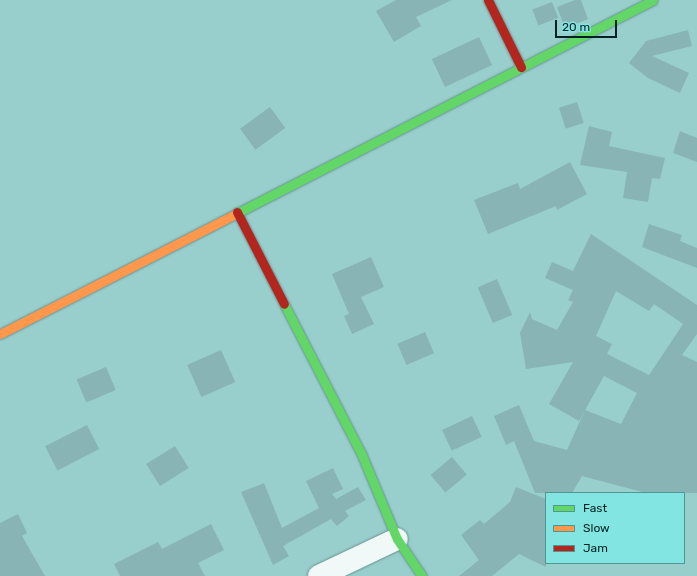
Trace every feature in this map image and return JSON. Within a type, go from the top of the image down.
[{"type":"street","points":[[488,0],[521,68]]},
{"type":"street","points":[[0,334],[653,0]]},
{"type":"street","points":[[237,212],[361,453],[397,538],[422,576]]},
{"type":"street","points":[[319,576],[397,538]]},
{"type":"building","points":[[396,0],[452,0],[416,17],[421,26],[394,42],[376,11]]},
{"type":"building","points":[[575,0],[581,0],[588,19],[565,28],[557,7]]},
{"type":"building","points":[[552,2],[558,18],[538,25],[532,10]]},
{"type":"building","points":[[688,30],[692,46],[652,56],[689,73],[680,93],[648,78],[629,63],[646,41]]},
{"type":"building","points":[[479,37],[492,65],[445,87],[432,59]]},
{"type":"building","points":[[577,102],[584,123],[566,129],[559,108]]},
{"type":"building","points":[[270,107],[285,128],[255,150],[240,129]]},
{"type":"building","points":[[589,126],[612,132],[609,146],[665,158],[660,179],[652,178],[648,202],[623,198],[627,172],[580,165]]},
{"type":"building","points":[[680,131],[697,138],[697,162],[673,153]]},
{"type":"building","points":[[570,162],[587,194],[557,210],[556,206],[488,234],[474,200],[518,183],[520,189]]},
{"type":"building","points":[[649,224],[682,235],[680,241],[697,248],[697,268],[642,247]]},
{"type":"building","points":[[591,234],[697,305],[697,334],[682,355],[697,362],[697,493],[642,492],[582,476],[573,492],[535,493],[514,441],[506,445],[494,416],[519,405],[534,441],[567,450],[585,411],[579,421],[549,404],[573,362],[526,369],[520,333],[530,312],[532,319],[557,330],[573,302],[568,300],[573,290],[545,278],[552,262],[573,271]],"holes":[[[616,291],[649,311],[654,304],[683,324],[649,375],[607,354],[612,344],[596,336]],[[604,376],[637,393],[621,424],[585,410]]]},
{"type":"building","points":[[371,257],[384,287],[361,297],[374,324],[352,334],[344,316],[349,314],[332,274]]},
{"type":"building","points":[[497,279],[512,315],[493,323],[478,287]]},
{"type":"building","points":[[425,332],[434,353],[406,365],[397,344]]},
{"type":"building","points":[[221,350],[235,382],[201,397],[187,365]]},
{"type":"building","points":[[106,367],[116,390],[86,403],[77,380]]},
{"type":"building","points":[[472,416],[482,437],[452,451],[442,430]]},
{"type":"building","points":[[87,425],[99,449],[57,470],[45,446]]},
{"type":"building","points":[[175,446],[189,468],[160,486],[146,464]]},
{"type":"building","points":[[452,457],[467,475],[445,493],[431,475]]},
{"type":"building","points":[[333,468],[343,489],[332,494],[336,499],[358,487],[366,500],[345,511],[349,516],[337,526],[331,519],[283,546],[289,556],[273,565],[241,492],[264,483],[282,528],[319,508],[306,481]]},
{"type":"building","points":[[516,487],[545,499],[546,567],[519,554],[492,576],[459,576],[479,560],[461,535],[480,520],[484,524],[510,502]]},
{"type":"building","points":[[18,514],[27,533],[22,536],[45,576],[0,576],[0,523]]},
{"type":"building","points":[[211,524],[224,550],[198,563],[205,576],[120,576],[114,564],[158,542],[162,549]]},
{"type":"traffic: fast","points":[[237,213],[653,0]]},
{"type":"traffic: fast","points":[[284,304],[361,453],[397,539],[422,576]]},
{"type":"traffic: slow","points":[[0,334],[237,213]]},
{"type":"traffic: jam","points":[[488,0],[521,67]]},
{"type":"traffic: jam","points":[[237,212],[284,304]]}]
